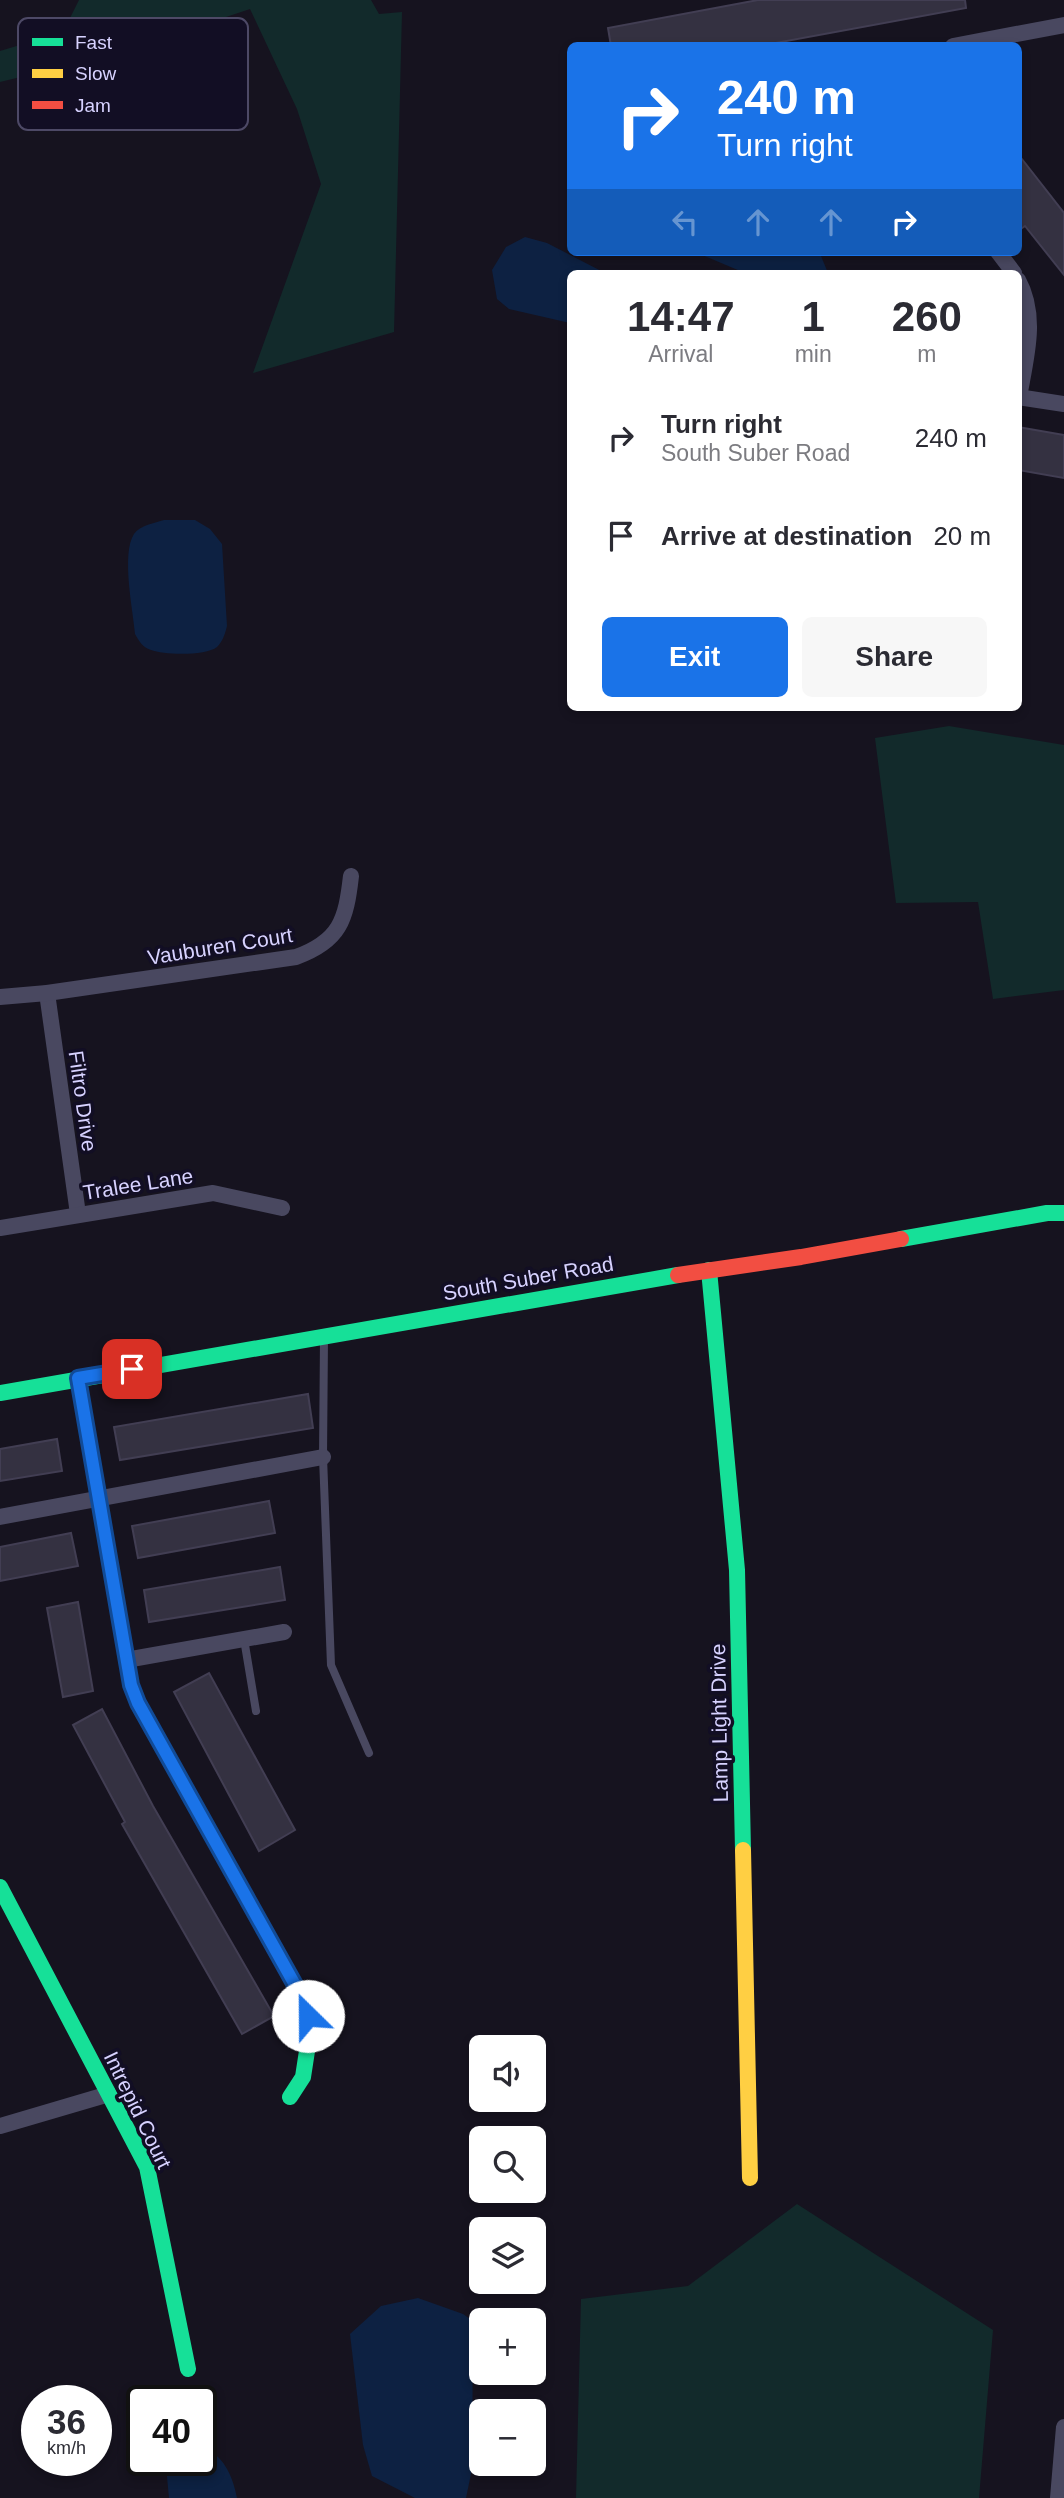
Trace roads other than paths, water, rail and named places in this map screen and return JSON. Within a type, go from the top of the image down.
[{"type":"street","points":[[974,42],[1064,25]]},
{"type":"street","points":[[1001,256],[1012,270]]},
{"type":"street","points":[[1022,288],[1026,295],[1030,325],[1022,377]]},
{"type":"street","points":[[1022,397],[1064,404]]},
{"type":"street","name":"Vauburen Court","points":[[0,997],[47,993],[296,957],[316,950],[332,937],[342,920],[351,876]]},
{"type":"street","name":"Filtro Drive","points":[[47,993],[78,1214]]},
{"type":"street","name":"Tralee Lane","points":[[0,1228],[213,1193],[282,1208]]},
{"type":"street","name":"South Suber Road","points":[[0,1392],[1047,1213],[1064,1213]]},
{"type":"street","name":"Lamp Light Drive","points":[[709,1270],[737,1570],[750,2178]]},
{"type":"street","points":[[78,1378],[126,1660],[138,1703],[304,2001],[309,2038],[303,2077],[290,2097]]},
{"type":"street","points":[[0,1517],[323,1457]]},
{"type":"street","points":[[126,1660],[284,1632]]},
{"type":"street","name":"Intrepid Court","points":[[2,1896],[147,2167],[188,2369]]},
{"type":"street","points":[[0,2126],[109,2094]]},
{"type":"street","points":[[1058,2498],[1064,2427]]},
{"type":"lane","points":[[324,1335],[323,1457],[331,1665],[369,1753]]},
{"type":"lane","points":[[244,1639],[256,1711]]},
{"type":"water","points":[[525,237],[547,243],[567,253],[567,256],[599,270],[567,270],[567,322],[509,309],[497,299],[492,270],[506,247]]},
{"type":"water","points":[[705,256],[821,256],[827,270],[738,270]]},
{"type":"water","points":[[164,520],[195,520],[210,529],[222,544],[227,626],[221,642],[212,650],[185,654],[157,652],[143,645],[135,634],[128,568],[130,543],[140,528]]},
{"type":"water","points":[[418,2298],[469,2318],[469,2385],[473,2385],[472,2399],[469,2399],[471,2476],[466,2498],[415,2498],[372,2476],[363,2445],[350,2334],[381,2306]]},
{"type":"water","points":[[217,2456],[226,2467],[237,2498],[169,2498],[167,2476],[217,2476]]}]
